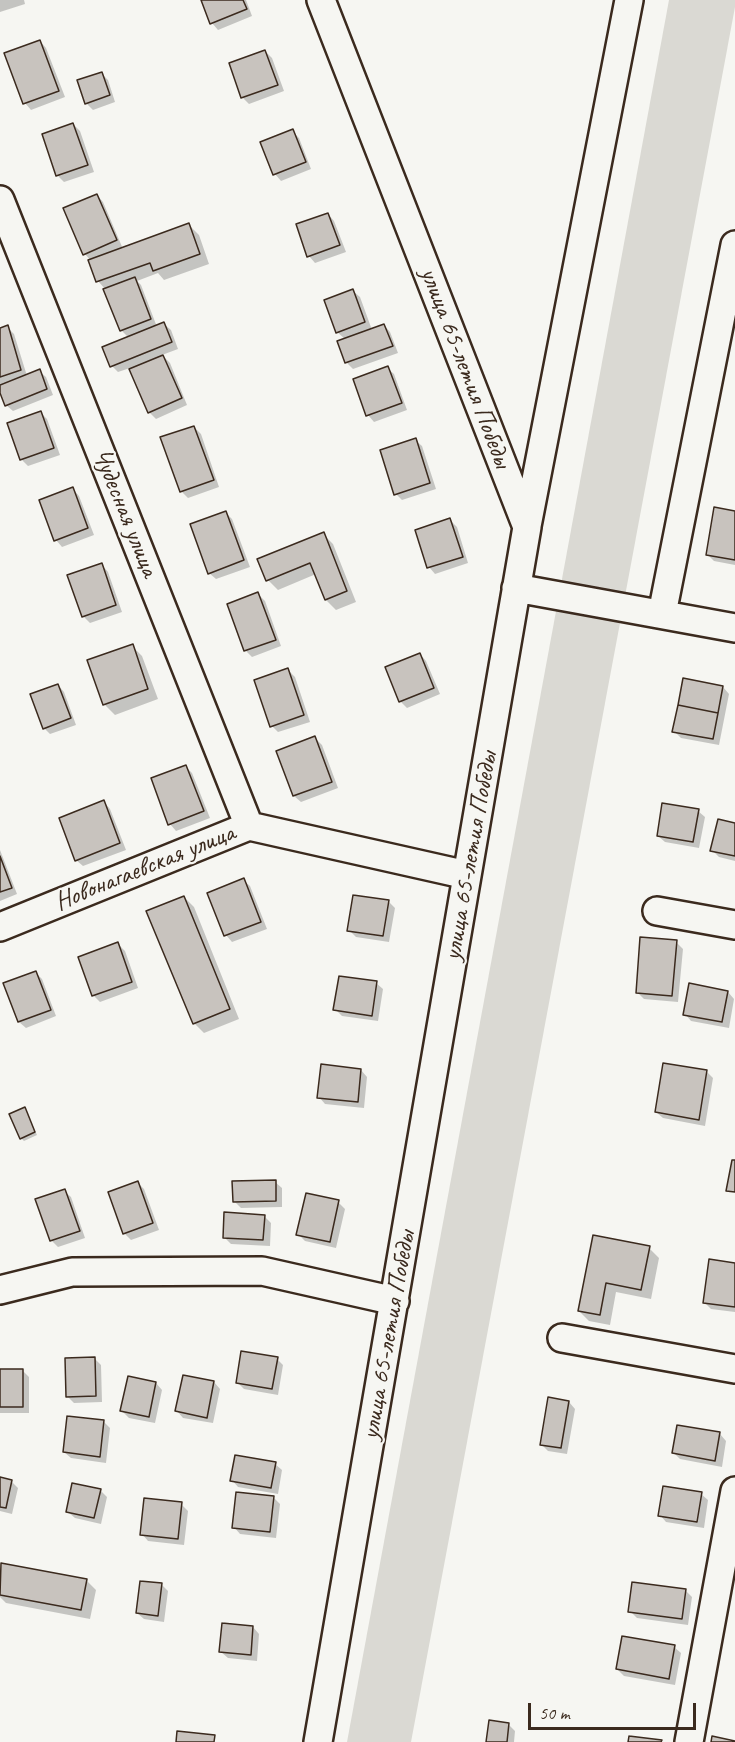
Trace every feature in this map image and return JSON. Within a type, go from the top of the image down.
[{"type":"street","name":"улица 65-летия Победы","points":[[318,1742],[527,527],[321,0]]},
{"type":"street","points":[[527,527],[629,0]]},
{"type":"street","name":"Чудесная улица","points":[[0,200],[249,826]]},
{"type":"street","points":[[662,614],[727,329],[735,245]]},
{"type":"street","points":[[516,588],[735,628]]},
{"type":"street","name":"Новонагаевская улица","points":[[0,927],[249,826],[468,874]]},
{"type":"street","points":[[657,911],[735,925]]},
{"type":"street","points":[[0,1290],[72,1272],[262,1271],[395,1301]]},
{"type":"street","points":[[562,1338],[735,1369]]},
{"type":"street","points":[[688,1742],[735,1491]]},
{"type":"shaded area","points":[[669,0],[735,0],[735,7],[411,1742],[347,1742]]},
{"type":"building","points":[[201,0],[243,0],[247,9],[210,24]]},
{"type":"building","points":[[40,40],[59,91],[23,104],[4,53]]},
{"type":"building","points":[[265,50],[278,85],[241,98],[229,63]]},
{"type":"building","points":[[102,72],[110,95],[85,104],[77,80]]},
{"type":"building","points":[[73,123],[88,165],[56,176],[42,134]]},
{"type":"building","points":[[293,129],[306,162],[273,175],[260,142]]},
{"type":"building","points":[[97,194],[117,240],[83,255],[63,208]]},
{"type":"building","points":[[328,213],[340,245],[307,257],[296,224]]},
{"type":"building","points":[[189,223],[200,254],[153,271],[150,263],[96,282],[88,260]]},
{"type":"building","points":[[135,277],[151,319],[120,331],[103,289]]},
{"type":"building","points":[[353,289],[365,322],[336,333],[324,300]]},
{"type":"building","points":[[164,322],[172,342],[110,367],[102,347]]},
{"type":"building","points":[[384,324],[393,346],[345,363],[337,341]]},
{"type":"building","points":[[8,325],[21,370],[0,377],[0,328]]},
{"type":"building","points":[[163,355],[182,398],[148,413],[129,369]]},
{"type":"building","points":[[388,366],[402,403],[366,416],[353,379]]},
{"type":"building","points":[[40,369],[47,389],[5,406],[0,393],[0,385]]},
{"type":"building","points":[[41,411],[54,448],[20,460],[7,423]]},
{"type":"building","points":[[194,426],[214,480],[180,492],[160,437]]},
{"type":"building","points":[[416,438],[430,483],[394,495],[380,450]]},
{"type":"building","points":[[73,487],[88,528],[54,541],[39,500]]},
{"type":"building","points":[[714,507],[735,511],[735,560],[706,555]]},
{"type":"building","points":[[226,511],[244,560],[208,574],[190,524]]},
{"type":"building","points":[[450,518],[463,557],[427,568],[415,530]]},
{"type":"building","points":[[324,532],[347,591],[325,600],[310,563],[266,581],[257,559]]},
{"type":"building","points":[[102,563],[116,605],[82,617],[67,575]]},
{"type":"building","points":[[258,592],[276,640],[244,651],[227,604]]},
{"type":"building","points":[[133,644],[148,689],[103,705],[87,660]]},
{"type":"building","points":[[420,653],[434,688],[399,702],[385,667]]},
{"type":"building","points":[[288,668],[304,715],[270,727],[254,680]]},
{"type":"building","points":[[683,678],[723,686],[718,713],[678,705]]},
{"type":"building","points":[[58,684],[71,718],[43,729],[30,694]]},
{"type":"building","points":[[678,705],[718,713],[713,739],[672,732]]},
{"type":"building","points":[[315,736],[332,782],[293,796],[276,751]]},
{"type":"building","points":[[186,765],[204,811],[168,825],[151,778]]},
{"type":"building","points":[[104,800],[120,843],[75,861],[59,818]]},
{"type":"building","points":[[662,803],[699,809],[693,842],[657,836]]},
{"type":"building","points":[[718,819],[735,823],[735,856],[710,851]]},
{"type":"building","points":[[0,856],[12,888],[0,892]]},
{"type":"building","points":[[244,878],[261,922],[224,936],[207,893]]},
{"type":"building","points":[[353,895],[389,900],[383,936],[347,931]]},
{"type":"building","points":[[184,896],[230,1009],[193,1024],[146,911]]},
{"type":"building","points":[[640,937],[677,940],[672,996],[636,993]]},
{"type":"building","points":[[118,942],[132,982],[92,996],[78,957]]},
{"type":"building","points":[[36,971],[51,1010],[18,1022],[3,983]]},
{"type":"building","points":[[339,976],[377,981],[372,1016],[333,1010]]},
{"type":"building","points":[[689,983],[728,991],[722,1022],[683,1015]]},
{"type":"building","points":[[663,1063],[707,1070],[699,1120],[655,1112]]},
{"type":"building","points":[[321,1064],[361,1069],[358,1102],[317,1098]]},
{"type":"building","points":[[25,1107],[35,1132],[20,1139],[9,1114]]},
{"type":"building","points":[[732,1160],[735,1160],[735,1192],[726,1191]]},
{"type":"building","points":[[276,1180],[276,1201],[233,1202],[232,1181]]},
{"type":"building","points":[[138,1181],[153,1223],[123,1234],[108,1192]]},
{"type":"building","points":[[65,1189],[80,1231],[50,1241],[35,1199]]},
{"type":"building","points":[[306,1193],[339,1200],[330,1242],[296,1235]]},
{"type":"building","points":[[224,1212],[265,1215],[263,1240],[223,1238]]},
{"type":"building","points":[[593,1235],[650,1246],[641,1290],[606,1283],[600,1315],[578,1311]]},
{"type":"building","points":[[709,1259],[735,1263],[735,1307],[703,1303]]},
{"type":"building","points":[[241,1351],[278,1357],[272,1389],[236,1383]]},
{"type":"building","points":[[95,1357],[96,1396],[66,1397],[65,1358]]},
{"type":"building","points":[[0,1369],[23,1369],[23,1407],[0,1407]]},
{"type":"building","points":[[183,1375],[214,1381],[207,1418],[175,1411]]},
{"type":"building","points":[[128,1376],[156,1382],[149,1417],[120,1411]]},
{"type":"building","points":[[548,1397],[569,1401],[561,1448],[540,1445]]},
{"type":"building","points":[[67,1416],[104,1420],[100,1457],[63,1452]]},
{"type":"building","points":[[677,1425],[720,1432],[715,1461],[672,1453]]},
{"type":"building","points":[[235,1455],[276,1462],[271,1488],[230,1481]]},
{"type":"building","points":[[0,1477],[12,1480],[6,1508],[0,1507]]},
{"type":"building","points":[[72,1483],[101,1489],[94,1518],[66,1512]]},
{"type":"building","points":[[663,1486],[702,1492],[697,1522],[658,1516]]},
{"type":"building","points":[[236,1492],[274,1496],[270,1532],[232,1528]]},
{"type":"building","points":[[144,1498],[182,1502],[178,1539],[140,1535]]},
{"type":"building","points":[[1,1563],[87,1579],[81,1610],[0,1595]]},
{"type":"building","points":[[140,1581],[162,1583],[158,1616],[136,1613]]},
{"type":"building","points":[[632,1582],[686,1589],[682,1619],[628,1612]]},
{"type":"building","points":[[222,1623],[253,1626],[251,1655],[219,1652]]},
{"type":"building","points":[[622,1636],[675,1645],[669,1679],[616,1669]]},
{"type":"building","points":[[489,1720],[509,1723],[507,1742],[486,1742]]},
{"type":"building","points":[[177,1731],[215,1735],[214,1742],[176,1742]]},
{"type":"building","points":[[629,1736],[662,1740],[661,1742],[628,1742]]},
{"type":"building","points":[[712,1736],[735,1741],[735,1742],[711,1742]]}]
